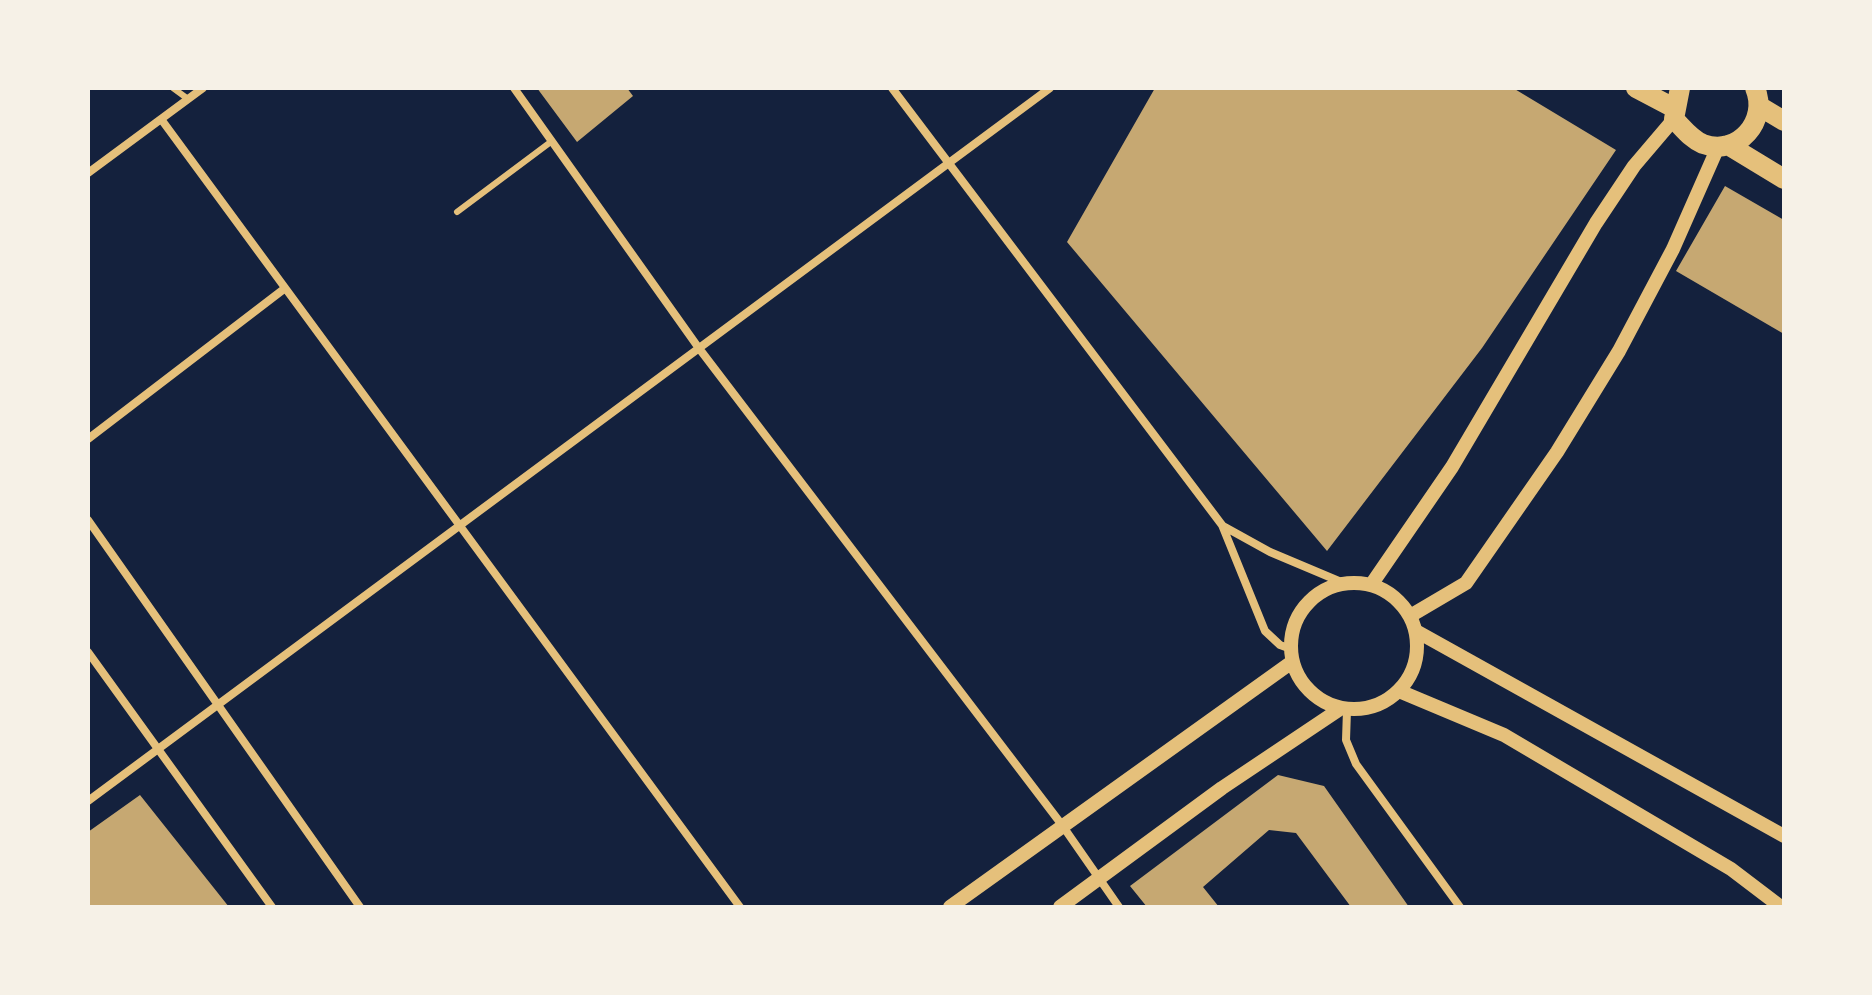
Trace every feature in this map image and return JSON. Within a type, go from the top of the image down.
[{"type":"main road","points":[[1636,88],[1674,114],[1691,138],[1723,146],[1784,179]]},
{"type":"main road","points":[[1674,114],[1680,88]]},
{"type":"main road","points":[[1723,146],[1750,131],[1758,94]]},
{"type":"main road","points":[[1758,94],[1784,121]]},
{"type":"street","points":[[88,173],[203,88]]},
{"type":"street","points":[[514,88],[698,347],[1062,825],[1119,907]]},
{"type":"street","points":[[892,88],[1222,525],[1265,631],[1291,655],[1305,687],[1327,704],[1344,709],[1375,706],[1399,691],[1415,663],[1416,631],[1410,616],[1393,597],[1371,585],[1331,587],[1306,605],[1297,618],[1291,655],[950,907]]},
{"type":"street","points":[[88,801],[1050,88]]},
{"type":"street","points":[[1371,585],[1452,467],[1596,223],[1674,114]]},
{"type":"street","points":[[161,119],[740,907]]},
{"type":"street","points":[[1410,616],[1466,583],[1557,452],[1619,351],[1723,146]]},
{"type":"street","points":[[88,439],[284,289]]},
{"type":"street","points":[[88,520],[216,707],[360,907]]},
{"type":"street","points":[[1222,525],[1270,552],[1346,584]]},
{"type":"street","points":[[1416,631],[1784,836]]},
{"type":"street","points":[[88,652],[272,907]]},
{"type":"street","points":[[1399,691],[1504,735],[1731,869],[1781,907]]},
{"type":"street","points":[[1060,907],[1250,768],[1344,709]]},
{"type":"street","points":[[1344,709],[1346,740],[1356,764],[1460,907]]},
{"type":"lane","points":[[173,88],[188,99]]},
{"type":"lane","points":[[457,212],[552,141]]},
{"type":"building","points":[[537,88],[627,88],[633,96],[577,142]]},
{"type":"building","points":[[1155,88],[1513,88],[1616,150],[1482,348],[1327,551],[1067,242]]},
{"type":"building","points":[[1725,186],[1784,220],[1784,334],[1676,271]]},
{"type":"building","points":[[1278,775],[1324,786],[1409,907],[1351,907],[1296,833],[1269,830],[1203,887],[1219,907],[1147,907],[1130,886]]},
{"type":"building","points":[[140,795],[229,907],[88,907],[88,832]]}]
